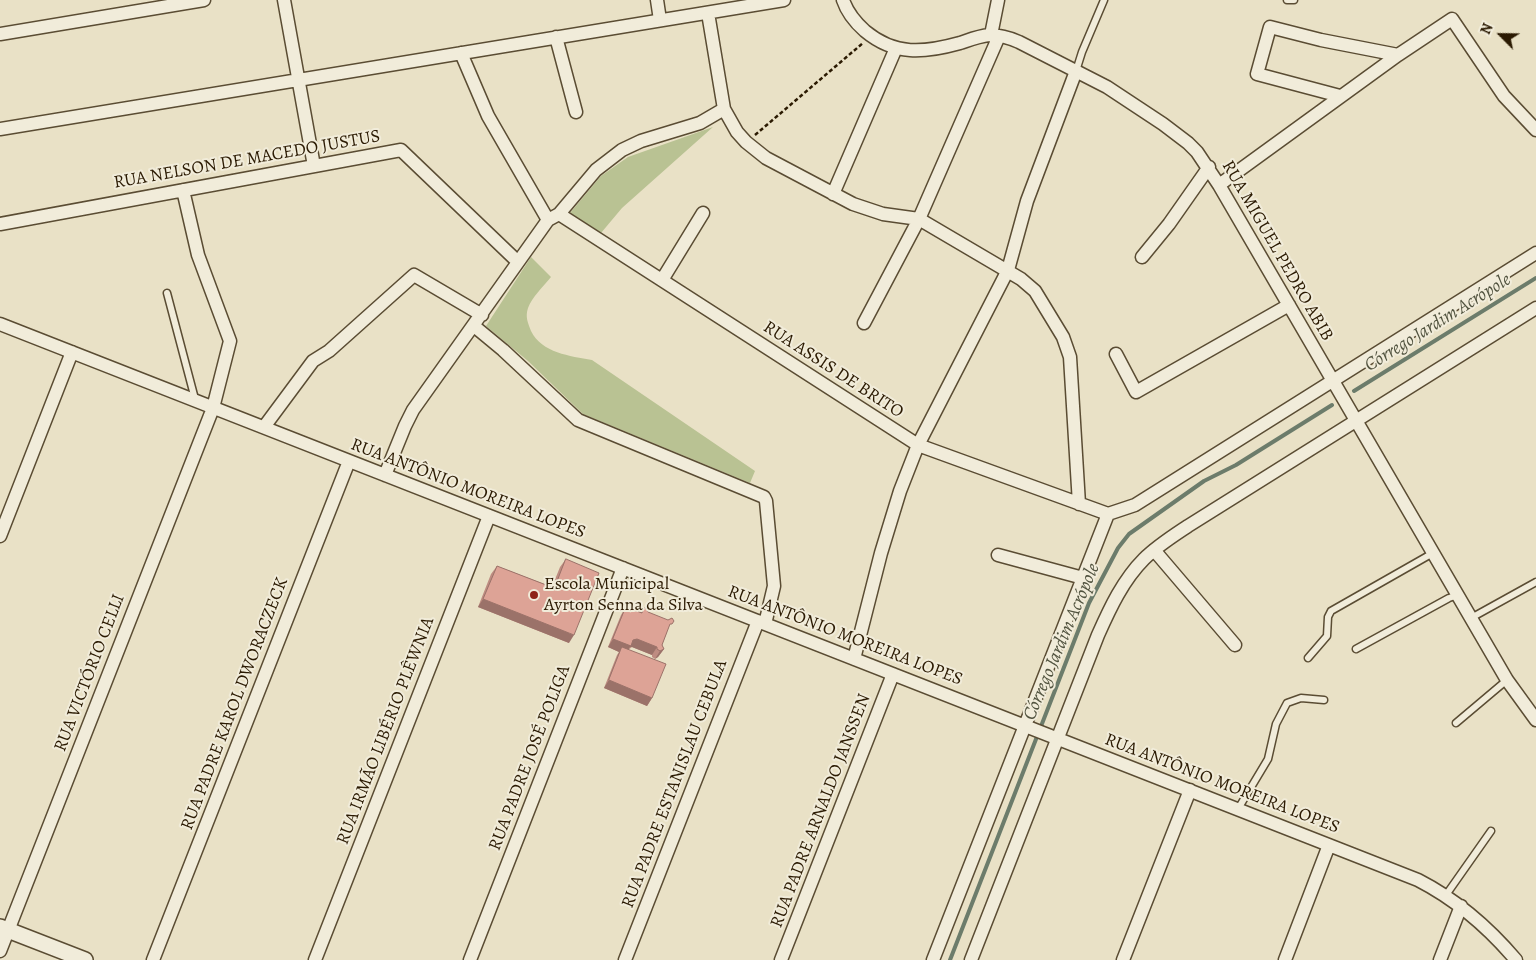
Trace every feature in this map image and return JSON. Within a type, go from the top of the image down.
[{"type":"street","points":[[0,34],[204,0]]},
{"type":"street","points":[[284,0],[314,166]]},
{"type":"street","points":[[657,0],[660,20]]},
{"type":"street","points":[[0,129],[708,13],[749,3],[784,0]]},
{"type":"street","points":[[843,0],[859,26],[872,36],[896,48],[928,51],[995,36]]},
{"type":"street","points":[[864,323],[918,219],[995,36],[998,0]]},
{"type":"street","points":[[708,13],[724,109],[737,132],[746,142],[766,158],[833,194],[868,210],[918,219],[1008,270],[1022,279],[1035,292],[1068,347],[1072,367],[1079,504]]},
{"type":"street","points":[[1219,185],[1340,96],[1452,19],[1504,96],[1536,130]]},
{"type":"street","points":[[1340,96],[1257,74],[1270,27],[1330,42],[1398,55]]},
{"type":"street","name":"RUA MIGUEL PEDRO ABIB","points":[[995,36],[1019,42],[1107,87],[1188,143],[1209,168],[1507,680],[1536,720]]},
{"type":"street","points":[[556,38],[576,112]]},
{"type":"street","points":[[833,194],[896,48]]},
{"type":"street","name":"RUA ASSIS DE BRITO","points":[[461,53],[488,116],[553,217],[662,280],[918,446],[1108,514]]},
{"type":"street","points":[[854,659],[887,531],[900,491],[918,446],[1008,270],[1027,201],[1076,70]]},
{"type":"street","points":[[385,475],[413,410],[518,262],[553,217],[596,170],[622,150],[642,141],[700,124],[724,109]]},
{"type":"street","name":"RUA NELSON DE MACEDO JUSTUS","points":[[0,224],[401,150],[518,262]]},
{"type":"street","points":[[1142,258],[1209,168]]},
{"type":"street","name":"RUA VICTÓRIO CELLI","points":[[0,950],[4,928],[213,408],[230,341],[198,255],[183,190]]},
{"type":"street","points":[[662,280],[704,213]]},
{"type":"street","points":[[933,960],[1108,514],[1135,505],[1536,253]]},
{"type":"street","points":[[264,427],[313,361],[329,351],[414,275],[482,315]]},
{"type":"street","points":[[1116,354],[1136,392],[1289,305]]},
{"type":"street","points":[[971,960],[1088,660],[1109,611],[1132,572],[1154,550],[1188,526],[1536,308]]},
{"type":"street","name":"RUA ANTÔNIO MOREIRA LOPES","points":[[0,324],[1418,880],[1446,895],[1461,906],[1490,931],[1516,960]]},
{"type":"street","name":"RUA PADRE ESTANISLAU CEBULA","points":[[474,326],[503,350],[578,420],[764,497],[766,502],[774,586],[625,960]]},
{"type":"street","points":[[0,536],[72,352]]},
{"type":"street","name":"RUA PADRE KAROL DWORACZECK","points":[[153,960],[349,461]]},
{"type":"street","name":"RUA IRMÃO LIBÉRIO PLÊWNIA","points":[[315,960],[489,516]]},
{"type":"street","points":[[1154,550],[1235,645]]},
{"type":"street","points":[[998,555],[1083,578]]},
{"type":"street","name":"RUA PADRE JOSÉ POLIGA","points":[[470,960],[623,568]]},
{"type":"street","name":"RUA PADRE ARNALDO JANSSEN","points":[[781,960],[893,674]]},
{"type":"street","points":[[1123,960],[1190,790]]},
{"type":"street","points":[[1285,960],[1329,845]]},
{"type":"street","points":[[1440,960],[1461,906]]},
{"type":"street","points":[[4,928],[85,960]]},
{"type":"lane","points":[[1076,70],[1104,0]]},
{"type":"lane","points":[[1287,0],[1294,0]]},
{"type":"lane","points":[[167,293],[196,401]]},
{"type":"lane","points":[[1308,658],[1327,636],[1328,617],[1331,610],[1433,553]]},
{"type":"lane","points":[[1471,618],[1536,582]]},
{"type":"lane","points":[[1356,649],[1449,598],[1458,595]]},
{"type":"lane","points":[[1456,723],[1507,680]]},
{"type":"lane","points":[[1238,809],[1268,759],[1276,724],[1287,703],[1301,698],[1324,700]]},
{"type":"lane","points":[[1446,895],[1491,831]]},
{"type":"path","points":[[746,142],[872,36]]},
{"type":"green space","points":[[713,127],[622,208],[601,233],[570,213],[601,176],[628,157]]},
{"type":"green space","points":[[531,257],[551,277],[532,300],[527,311],[528,323],[536,338],[549,349],[592,360],[755,471],[750,483],[583,414],[528,361],[486,326]]},
{"type":"building","points":[[566,559],[599,573],[574,635],[483,599],[497,566],[554,588]]},
{"type":"building","points":[[626,607],[642,613],[643,608],[647,608],[648,612],[668,620],[672,618],[674,621],[670,624],[662,645],[664,649],[660,651],[657,647],[637,639],[633,640],[631,646],[613,639]]},
{"type":"building","points":[[622,647],[666,664],[652,698],[609,680]]},
{"type":"waterway","name":"Córrego Jardim Acrópole","points":[[1354,391],[1536,278]]},
{"type":"waterway","name":"Córrego Jardim Acrópole","points":[[950,960],[1089,603],[1118,548],[1129,534],[1204,481],[1236,465],[1332,405]]},
{"type":"place","name":"Escola Municipal Ayrton Senna da Silva","points":[[534,595]]}]
